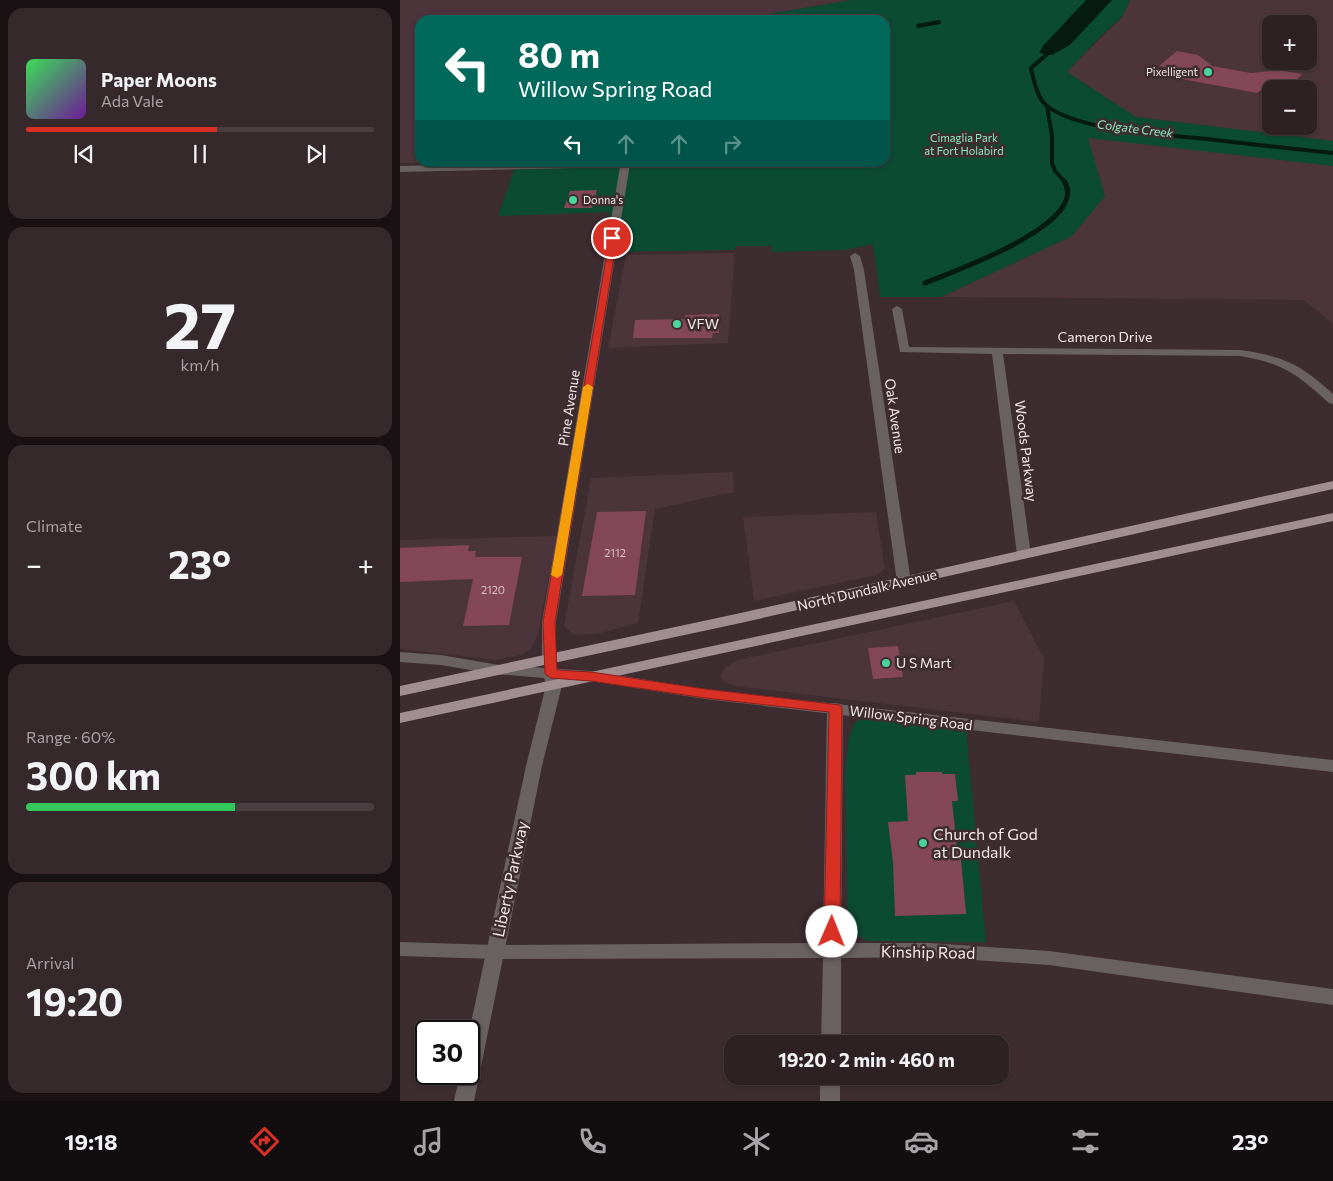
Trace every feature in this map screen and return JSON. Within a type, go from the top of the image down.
[{"type":"main road","name":"North Dundalk Avenue","points":[[400,718],[552,672],[904,582],[1333,485]]},
{"type":"main road","name":"North Dundalk Avenue","points":[[591,676],[1333,517]]},
{"type":"main road","points":[[400,691],[499,670]]},
{"type":"street","points":[[400,169],[490,167]]},
{"type":"street","name":"Pine Avenue","points":[[552,672],[549,622],[625,167]]},
{"type":"street","name":"Oak Avenue","points":[[855,256],[859,270],[904,582]]},
{"type":"street","name":"Cameron Drive","points":[[897,309],[904,350],[1225,353],[1264,356],[1279,360],[1296,368],[1333,400]]},
{"type":"street","name":"Woods Parkway","points":[[998,351],[1024,555]]},
{"type":"street","name":"Willow Spring Road","points":[[400,657],[441,660],[499,670],[591,676],[705,694],[1333,766]]},
{"type":"street","name":"Liberty Parkway","points":[[464,1101],[552,672]]},
{"type":"street","points":[[831,1035],[835,708]]},
{"type":"street","name":"Kinship Road","points":[[400,949],[495,952],[929,950],[1049,958],[1333,997]]},
{"type":"street","points":[[830,1085],[830,1101]]},
{"type":"shaded area","points":[[400,0],[852,0],[763,15],[415,15],[415,163],[400,163]]},
{"type":"shaded area","points":[[1086,0],[1112,0],[1070,45],[1052,55],[1039,53],[1043,46]]},
{"type":"shaded area","points":[[1130,0],[1333,0],[1333,141],[1284,135],[1317,135],[1317,80],[1262,80],[1262,132],[1136,117],[1066,72],[1122,17]]},
{"type":"shaded area","points":[[1087,137],[1333,166],[1333,324],[1304,300],[941,297],[1072,236],[1105,196]]},
{"type":"shaded area","points":[[735,253],[728,343],[608,348],[626,255]]},
{"type":"shaded area","points":[[733,472],[734,492],[655,509],[638,623],[597,634],[574,635],[564,626],[591,478]]},
{"type":"shaded area","points":[[876,512],[885,569],[877,575],[754,601],[743,517]]},
{"type":"shaded area","points":[[557,536],[538,634],[531,649],[520,655],[496,660],[400,649],[400,540]]},
{"type":"shaded area","points":[[1014,601],[1044,659],[1039,722],[735,686],[723,681],[721,676],[724,668],[737,660]]},
{"type":"green space","name":"Cimaglia Park at Fort Holabird","points":[[852,0],[1130,0],[1122,17],[1067,72],[1136,117],[1262,132],[1262,135],[1284,135],[1333,141],[1333,166],[1088,138],[1105,196],[1072,236],[941,297],[880,297],[873,244],[845,250],[771,252],[772,246],[736,246],[735,250],[603,252],[610,212],[498,216],[514,170],[522,167],[890,167],[890,15],[763,15]]},
{"type":"green space","points":[[862,719],[966,729],[986,942],[868,941],[848,931],[845,775],[849,737],[855,722]]},
{"type":"building","name":"Pixelligent","points":[[1177,51],[1198,55],[1212,66],[1251,73],[1279,70],[1302,74],[1296,80],[1262,80],[1262,91],[1257,93],[1171,77],[1180,70],[1159,66]]},
{"type":"building","name":"Donna's","points":[[597,190],[592,208],[564,208],[570,191]]},
{"type":"building","name":"VFW","points":[[719,314],[719,333],[713,333],[712,338],[633,338],[635,320],[685,319],[685,315]]},
{"type":"building","points":[[646,511],[635,595],[582,596],[597,512]]},
{"type":"building","points":[[469,545],[468,551],[476,551],[475,557],[522,557],[509,625],[463,626],[473,579],[400,582],[400,548]]},
{"type":"building","name":"U S Mart","points":[[898,646],[903,677],[873,679],[868,648]]},
{"type":"building","name":"Church of God at Dundalk","points":[[916,772],[955,774],[958,801],[952,801],[957,848],[960,848],[966,914],[895,916],[893,862],[888,822],[908,821],[905,775],[916,775]]},
{"type":"waterway","points":[[918,26],[939,22]]},
{"type":"waterway","name":"Colgate Creek","points":[[1047,106],[1036,89],[1031,68],[1052,50]]},
{"type":"waterway","name":"Colgate Creek","points":[[1047,106],[1080,121],[1124,130],[1333,153]]},
{"type":"waterway","points":[[1047,106],[1052,136],[1052,163],[1055,171],[1065,182]]},
{"type":"waterway","points":[[925,283],[988,257],[1015,244],[1039,229],[1058,213],[1067,197],[1064,181]]},
{"type":"slow traffic","points":[[557,575],[588,387]]},
{"type":"place","name":"Pixelligent","points":[[1208,72]]},
{"type":"place","name":"Donna's","points":[[573,200]]},
{"type":"place","name":"VFW","points":[[677,324]]},
{"type":"place","name":"U S Mart","points":[[886,663]]},
{"type":"place","name":"Church of God at Dundalk","points":[[923,843]]},
{"type":"route","points":[[612,238],[549,622],[551,674],[591,676],[705,694],[835,708],[832,932]]}]
